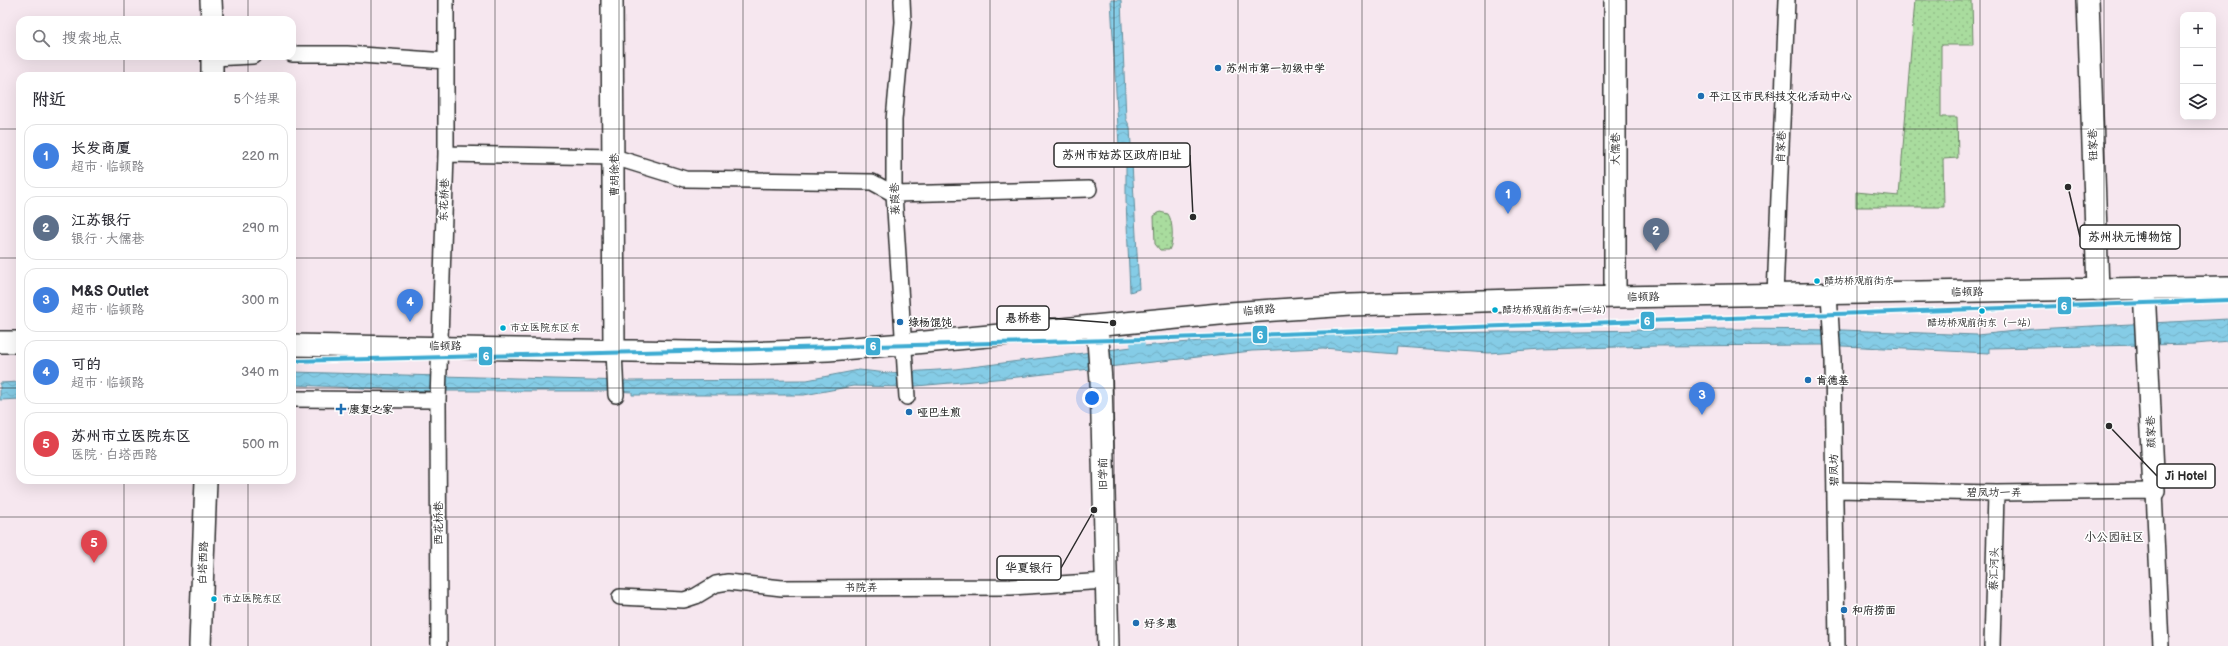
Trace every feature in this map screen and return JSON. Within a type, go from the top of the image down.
[{"type":"main road","points":[[211,0],[212,16]]},
{"type":"main road","name":"曹胡徐巷","points":[[612,0],[614,351]]},
{"type":"main road","name":"大儒巷","points":[[1615,0],[1615,297]]},
{"type":"main road","name":"钮家巷","points":[[2088,0],[2098,290]]},
{"type":"main road","name":"临顿路","points":[[296,344],[747,353],[828,350],[904,344],[1098,337],[1301,307],[1615,297],[2228,287]]},
{"type":"main road","name":"颜家巷","points":[[2144,289],[2154,491]]},
{"type":"main road","name":"旧学前","points":[[1098,337],[1101,373],[1108,646]]},
{"type":"main road","points":[[0,342],[16,342]]},
{"type":"main road","name":"白塔西路","points":[[200,646],[206,484]]},
{"type":"street","name":"东花桥巷","points":[[438,397],[446,154],[446,0]]},
{"type":"street","name":"菉葭巷","points":[[902,0],[903,22],[894,120],[894,194],[907,394]]},
{"type":"street","name":"肖家巷","points":[[1775,294],[1787,0]]},
{"type":"street","points":[[296,54],[354,54],[446,61]]},
{"type":"street","points":[[212,63],[230,60]]},
{"type":"street","points":[[446,154],[614,158],[685,179],[872,182],[894,194],[1089,189]]},
{"type":"street","name":"碧凤坊","points":[[1829,294],[1832,350],[1837,646]]},
{"type":"street","points":[[614,351],[616,395]]},
{"type":"street","points":[[296,400],[438,397]]},
{"type":"street","name":"西花桥巷","points":[[438,397],[439,646]]},
{"type":"street","name":"碧凤坊一弄","points":[[1835,490],[1996,493],[2154,491]]},
{"type":"street","name":"颜家巷","points":[[2154,491],[2161,646]]},
{"type":"street","name":"蔡汇河头","points":[[1992,646],[1996,493]]},
{"type":"street","name":"书院弄","points":[[620,597],[684,600],[696,596],[716,584],[728,582],[782,588],[1011,587],[1106,581]]},
{"type":"green space","points":[[1915,0],[1972,0],[1973,45],[1941,45],[1941,117],[1957,117],[1958,158],[1943,159],[1944,207],[1856,207],[1856,192],[1899,196]]},
{"type":"green space","points":[[1160,212],[1168,214],[1171,221],[1172,242],[1169,250],[1160,250],[1155,244],[1154,216]]},
{"type":"water","points":[[1111,0],[1121,0],[1126,119],[1130,127],[1139,289],[1130,292],[1126,201],[1126,146],[1119,146]]},
{"type":"water","points":[[2228,319],[2228,341],[2196,344],[1989,348],[1989,353],[1821,345],[1657,346],[1540,349],[1489,353],[1397,347],[1396,354],[1323,348],[1252,351],[1018,377],[905,387],[853,386],[804,395],[632,395],[632,392],[611,391],[432,391],[296,385],[296,372],[628,381],[807,380],[859,370],[888,373],[955,369],[1132,347],[1271,335],[1729,329],[1842,330],[1977,335],[2034,329]]},
{"type":"water","points":[[16,382],[16,399],[0,400],[0,383]]},
{"type":"transit line","name":"6","points":[[296,361],[1114,340],[2228,300]]},
{"type":"place","name":"苏州市第一初级中学","points":[[1218,68]]},
{"type":"place","name":"平江区市民科技文化活动中心","points":[[1701,96]]},
{"type":"place","name":"苏州状元博物馆","points":[[2068,187]]},
{"type":"place","name":"长发商厦","points":[[1508,214]]},
{"type":"place","name":"苏州市姑苏区政府旧址","points":[[1193,217]]},
{"type":"place","name":"江苏银行","points":[[1656,251]]},
{"type":"place","name":"醋坊桥观前街东","points":[[1817,281]]},
{"type":"place","name":"醋坊桥观前街东（二站）","points":[[1495,310]]},
{"type":"place","name":"醋坊桥观前街东（一站）","points":[[1982,311]]},
{"type":"place","name":"可的","points":[[410,322]]},
{"type":"place","name":"绿杨馄饨","points":[[900,322]]},
{"type":"place","name":"悬桥巷","points":[[1113,323]]},
{"type":"place","name":"市立医院东区东","points":[[503,328]]},
{"type":"place","name":"肯德基","points":[[1808,380]]},
{"type":"place","name":"康复之家","points":[[341,409]]},
{"type":"place","name":"哑巴生煎","points":[[909,412]]},
{"type":"place","name":"M&S Outlet","points":[[1702,415]]},
{"type":"place","name":"Ji Hotel","points":[[2109,426]]},
{"type":"place","name":"华夏银行","points":[[1094,510]]},
{"type":"place","name":"苏州市立医院东区","points":[[94,563]]},
{"type":"place","name":"市立医院东区","points":[[214,599]]},
{"type":"place","name":"和府捞面","points":[[1844,610]]},
{"type":"place","name":"好多惠","points":[[1136,623]]},
{"type":"district","name":"小公园社区","points":[[2114,537]]}]
